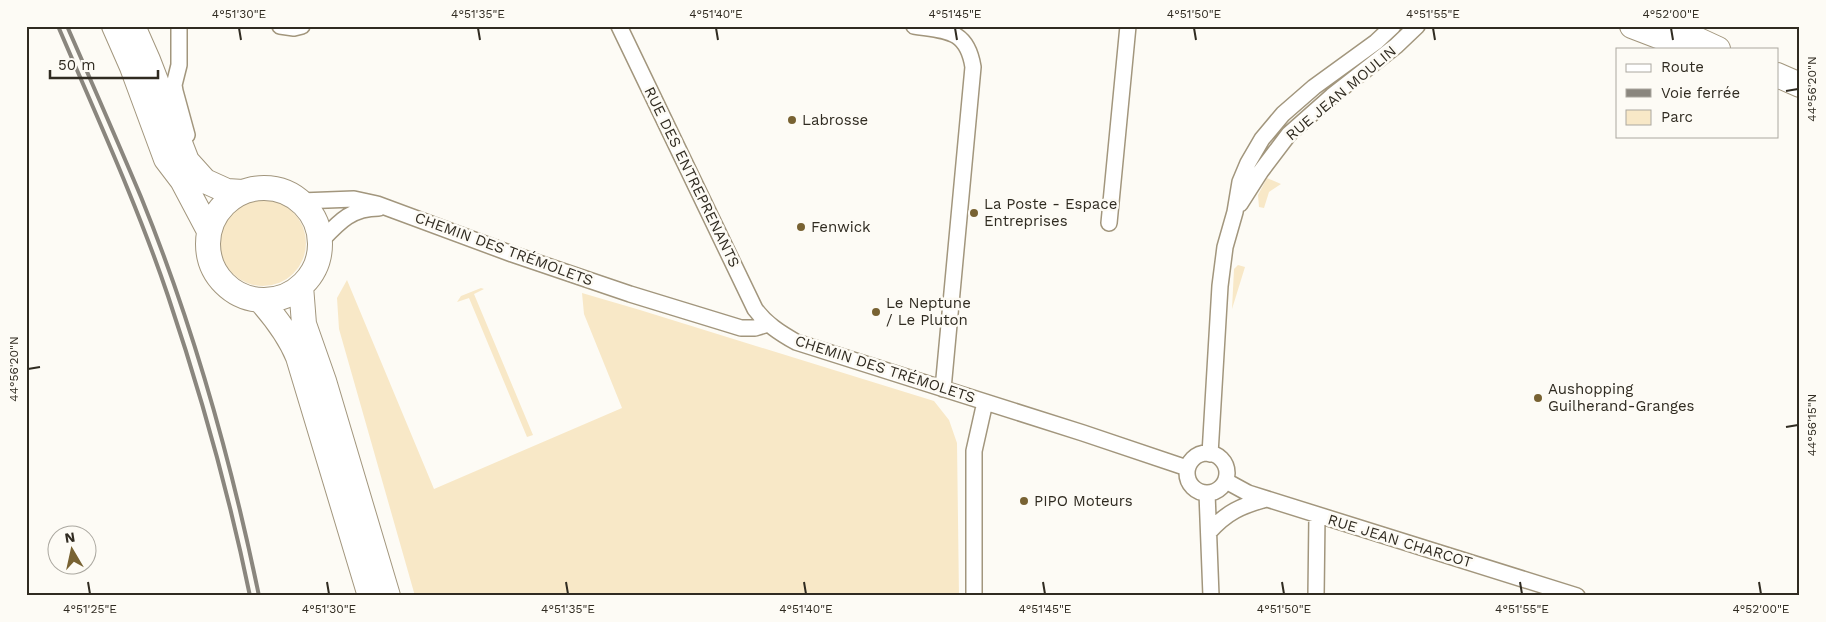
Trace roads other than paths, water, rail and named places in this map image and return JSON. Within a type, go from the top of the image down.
[{"type":"main road","points":[[114,26],[132,67],[166,159],[182,180],[209,231]]},
{"type":"main road","points":[[133,26],[187,161],[205,181],[227,191],[243,192]]},
{"type":"main road","points":[[1632,26],[1689,48]]},
{"type":"main road","points":[[1663,26],[1716,48]]},
{"type":"main road","points":[[1778,75],[1800,85]]},
{"type":"main road","points":[[1778,86],[1800,96]]},
{"type":"main road","points":[[274,188],[288,193],[301,201],[316,221],[321,241],[318,260],[312,273],[301,286],[283,296],[260,300],[234,291],[223,282],[215,271],[210,258],[208,245],[209,231],[214,218],[221,207],[231,198],[243,192],[253,189],[274,188]]},
{"type":"main road","points":[[301,286],[304,324],[324,381],[388,596]]},
{"type":"main road","points":[[260,300],[281,325],[298,357],[370,596]]},
{"type":"street","points":[[280,26],[294,28],[302,26]]},
{"type":"street","name":"RUE DES ENTREPRENANTS","points":[[619,26],[756,309],[768,324]]},
{"type":"street","points":[[914,26],[956,34],[967,44],[971,56],[973,78],[943,389]]},
{"type":"street","points":[[1109,223],[1128,26]]},
{"type":"street","name":"RUE JEAN MOULIN","points":[[1210,454],[1220,286],[1225,247],[1235,212],[1240,182],[1248,163],[1271,127],[1283,114],[1314,87],[1376,42],[1392,26]]},
{"type":"street","name":"RUE JEAN MOULIN","points":[[1235,212],[1261,171],[1289,134],[1332,96],[1391,51],[1417,26]]},
{"type":"street","points":[[178,27],[179,65],[174,85],[188,138],[187,161]]},
{"type":"street","name":"CHEMIN DES TRÉMOLETS","points":[[301,201],[366,200],[512,254],[630,294],[741,328],[756,328],[768,324],[796,342],[1187,468]]},
{"type":"street","name":"CHEMIN DES TRÉMOLETS","points":[[321,241],[351,213],[369,208],[388,207]]},
{"type":"street","points":[[974,596],[974,450],[985,402]]},
{"type":"street","points":[[1210,454],[1217,456],[1222,461],[1227,474],[1226,481],[1222,487],[1215,492],[1207,493],[1196,489],[1192,485],[1187,468],[1197,457],[1210,454]]},
{"type":"street","name":"RUE JEAN CHARCOT","points":[[1226,481],[1248,493],[1266,499],[1577,596]]},
{"type":"street","points":[[1207,493],[1211,596]]},
{"type":"street","points":[[1209,532],[1224,517],[1237,508],[1266,499]]},
{"type":"street","points":[[1316,596],[1317,515]]},
{"type":"railway","points":[[58,26],[130,194],[168,296],[214,444],[250,596]]},
{"type":"railway","points":[[67,26],[141,197],[160,245],[194,344],[236,494],[259,596]]},
{"type":"place","name":"Labrosse","points":[[792,120]]},
{"type":"place","name":"La Poste - Espace Entreprises","points":[[974,213]]},
{"type":"place","name":"Fenwick","points":[[801,227]]},
{"type":"place","name":"Le Neptune / Le Pluton","points":[[876,312]]},
{"type":"place","name":"Aushopping Guilherand-Granges","points":[[1538,398]]},
{"type":"place","name":"PIPO Moteurs","points":[[1024,501]]}]
